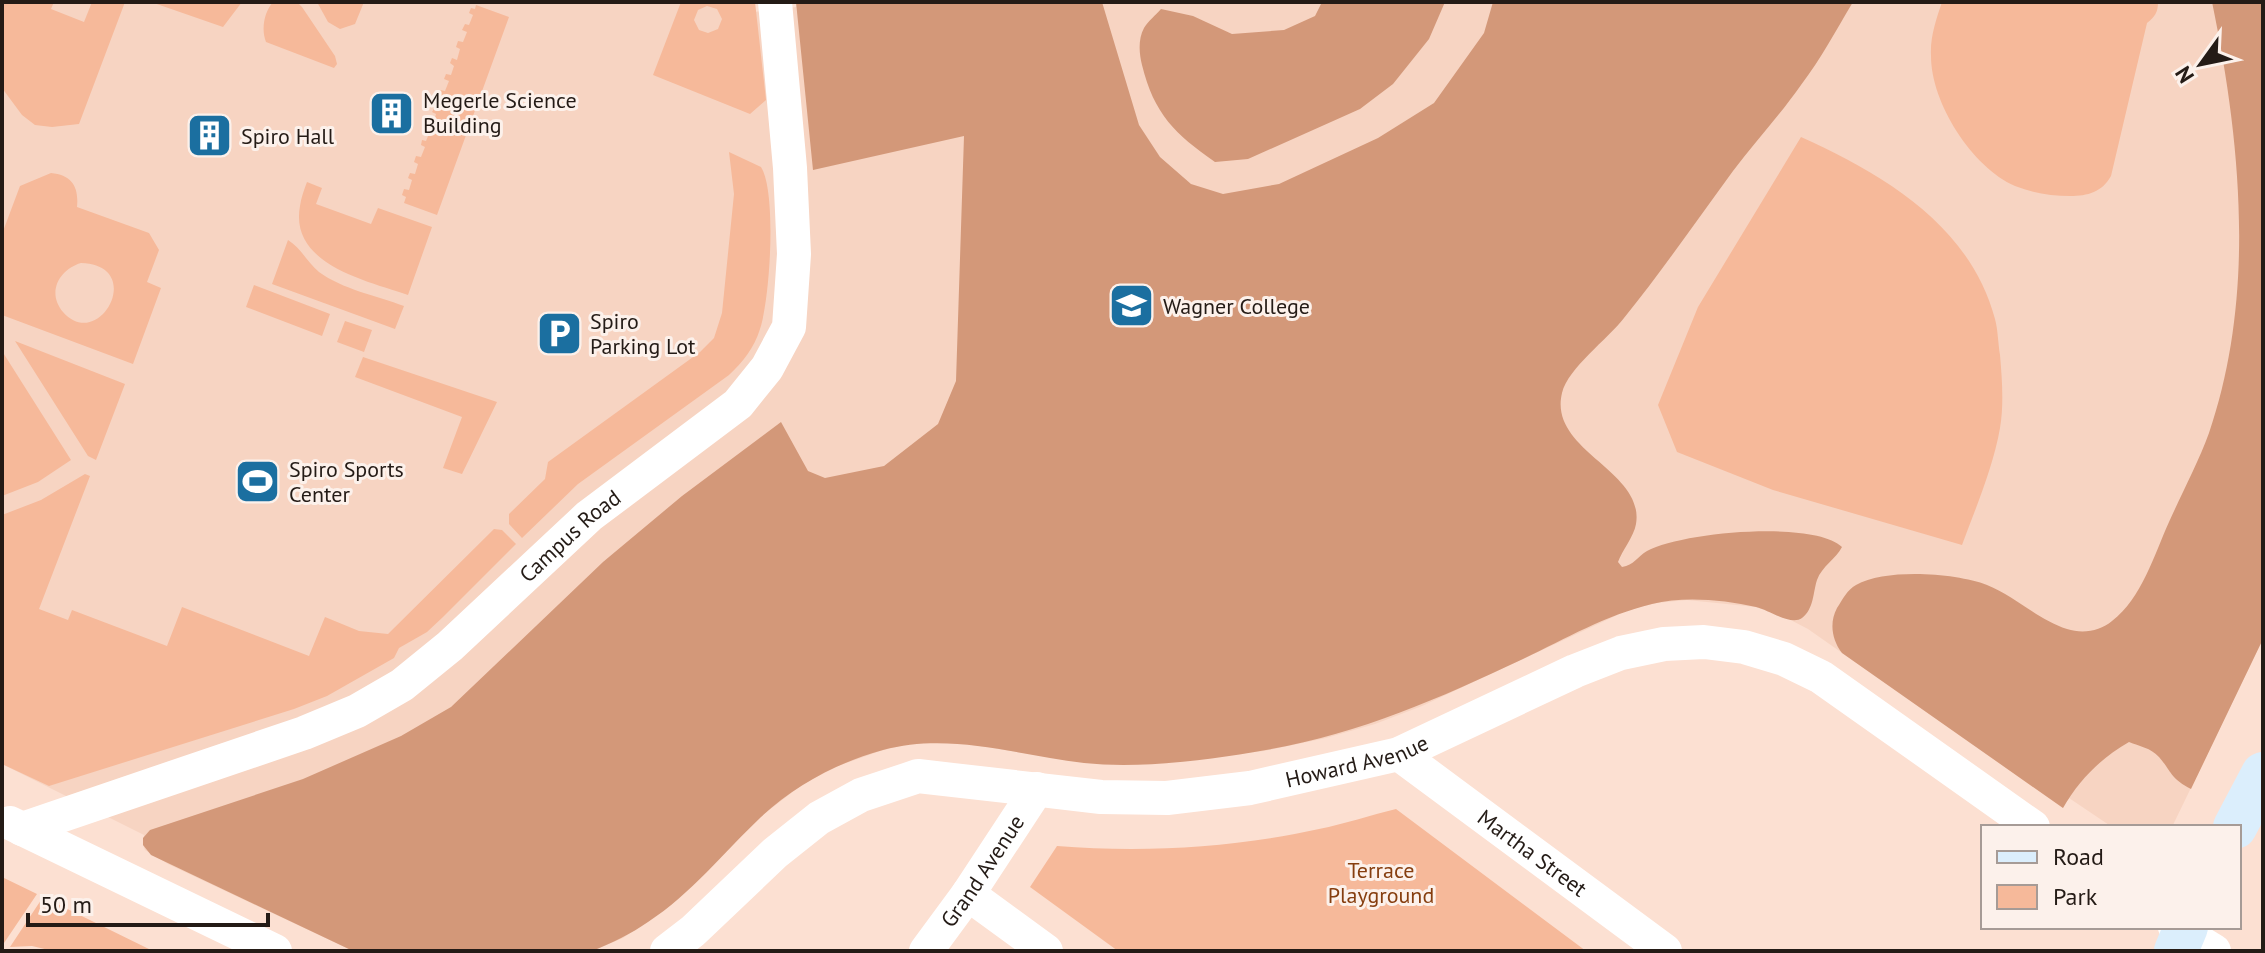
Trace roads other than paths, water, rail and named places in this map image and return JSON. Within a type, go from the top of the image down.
[{"type":"main road","points":[[2236,825],[2263,774]]},
{"type":"street","name":"Campus Road","points":[[12,824],[304,733],[357,711],[402,685],[450,646],[589,516],[738,404],[767,368],[789,327],[794,254],[790,168],[775,2]]},
{"type":"street","name":"Howard Avenue","points":[[667,951],[808,826],[861,795],[918,776],[1101,797],[1167,798],[1250,788],[1399,754],[1575,671],[1621,653],[1664,644],[1704,642],[1744,647],[1784,659],[1821,677],[2030,825]]},
{"type":"street","name":"Martha Street","points":[[1399,754],[1665,951]]},
{"type":"street","name":"Grand Avenue","points":[[926,951],[968,894],[1037,789]]},
{"type":"street","points":[[12,824],[81,860],[275,951]]},
{"type":"street","points":[[968,894],[1046,951]]},
{"type":"place","name":"Megerle Science Building","points":[[392,113]]},
{"type":"place","name":"Spiro Hall","points":[[210,136]]},
{"type":"place","name":"Wagner College","points":[[1132,306]]},
{"type":"place","name":"Spiro Parking Lot","points":[[559,334]]},
{"type":"place","name":"Spiro Sports Center","points":[[258,482]]},
{"type":"park label","name":"Terrace Playground","points":[[1381,882]]}]
